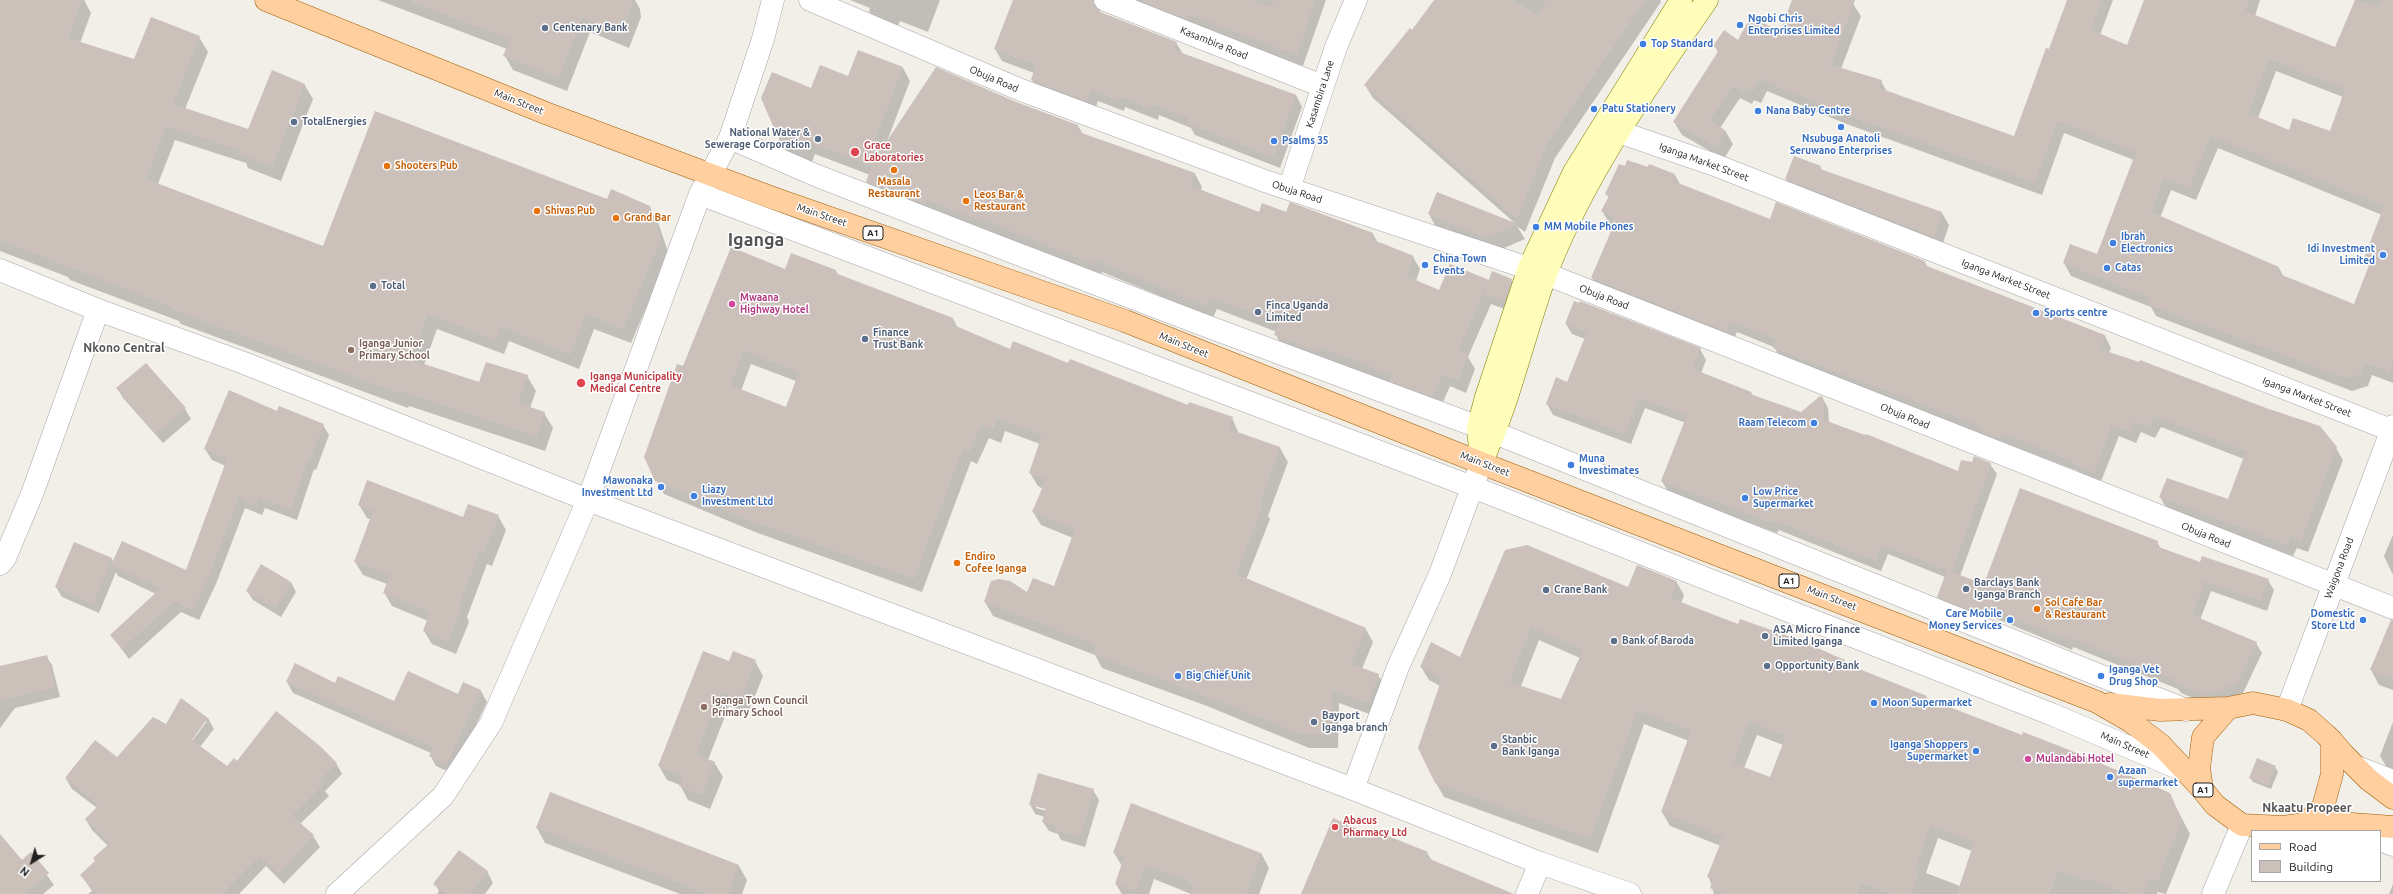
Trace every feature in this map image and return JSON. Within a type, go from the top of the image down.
[{"type":"main road","name":"Main Street","points":[[266,0],[548,114],[710,174],[1125,322],[1481,463],[2097,702],[2130,721],[2156,741],[2202,789],[2214,805],[2242,825]]},
{"type":"main road","points":[[1481,463],[1487,430],[1538,271],[1574,172],[1681,0]]},
{"type":"main road","points":[[1538,271],[1619,132],[1706,0]]},
{"type":"main road","name":"Main Street","points":[[2097,702],[2153,710],[2228,708],[2253,704],[2286,710],[2309,720],[2332,741],[2355,766],[2393,798]]},
{"type":"main road","name":"Main Street","points":[[2202,789],[2199,768],[2203,737],[2228,708]]},
{"type":"main road","points":[[2305,824],[2323,807],[2332,774],[2332,741]]},
{"type":"main road","points":[[2242,825],[2283,827],[2305,824],[2349,827],[2393,827]]},
{"type":"street","points":[[337,894],[443,796],[491,723],[588,500],[700,194],[730,138],[763,39],[773,0]]},
{"type":"street","name":"Obuja Road","points":[[810,0],[1021,90],[1289,189],[1538,271],[2332,586],[2393,608]]},
{"type":"street","name":"Kasambira Road","points":[[1105,0],[1322,86]]},
{"type":"street","name":"Kasambira Lane","points":[[1289,189],[1322,86],[1356,0]]},
{"type":"street","name":"Iganga Market Street","points":[[1619,132],[1723,168],[2392,428]]},
{"type":"street","name":"Main Street","points":[[730,138],[822,178],[1208,327],[1487,430],[2188,710]]},
{"type":"street","name":"Main Street","points":[[700,194],[1473,487],[2051,714],[2183,770]]},
{"type":"street","points":[[0,270],[98,310],[244,363],[588,500],[1353,789],[1540,863],[1630,894]]},
{"type":"street","points":[[0,564],[5,558],[32,494],[98,310]]},
{"type":"street","name":"Waigona Road","points":[[2286,710],[2392,428]]},
{"type":"street","points":[[1353,789],[1398,667],[1440,574],[1481,463]]},
{"type":"street","name":"Main Street","points":[[2355,766],[2393,781]]},
{"type":"street","points":[[2213,894],[2242,825]]},
{"type":"street","points":[[2381,840],[2393,845]]},
{"type":"street","points":[[1527,894],[1540,863]]},
{"type":"building","points":[[0,0],[82,0],[68,38],[134,59],[151,17],[200,36],[173,104],[248,129],[272,70],[305,84],[272,167],[239,153],[240,150],[166,126],[146,179],[323,246],[375,111],[607,199],[611,189],[650,206],[661,239],[623,329],[586,314],[570,355],[501,326],[496,340],[428,314],[412,360],[479,382],[486,362],[528,375],[518,403],[545,412],[537,437],[400,391],[399,393],[171,309],[172,307],[0,240]]},
{"type":"building","points":[[411,0],[634,0],[621,34],[582,18],[559,78],[503,56],[510,39],[411,2]]},
{"type":"building","points":[[1013,0],[1093,0],[1095,7],[1100,12],[1177,42],[1174,50],[1296,95],[1273,157],[1187,123],[1189,118],[1153,104],[1151,109],[1119,96],[1117,100],[1091,90],[1087,101],[1031,80],[1036,65],[994,49]]},
{"type":"building","points":[[1139,0],[1252,0],[1272,7],[1274,0],[1315,0],[1297,55],[1188,14],[1186,19]]},
{"type":"building","points":[[1434,0],[1513,0],[1537,15],[1547,0],[1645,0],[1547,144],[1517,219],[1364,85],[1410,28],[1412,30]]},
{"type":"building","points":[[1792,0],[1855,0],[1831,65],[1882,80],[1879,88],[2014,136],[2046,48],[2049,49],[2067,0],[2102,0],[2091,30],[2127,45],[2144,0],[2249,0],[2245,11],[2335,47],[2355,0],[2378,7],[2381,0],[2393,0],[2393,361],[2389,372],[2365,363],[2361,374],[2345,378],[2147,304],[2150,298],[2063,263],[2070,244],[2097,254],[2136,152],[2057,121],[2035,183],[1836,111],[1760,79],[1754,91],[1747,88],[1745,92],[1733,86],[1710,120],[1726,131],[1716,147],[1673,122],[1719,50],[1713,46],[1724,30],[1738,40],[1751,16],[1780,32]],"holes":[[[2269,59],[2345,89],[2330,131],[2293,118],[2289,130],[2248,113]],[[2211,136],[2384,206],[2364,258],[2371,260],[2354,304],[2277,273],[2279,267],[2151,212],[2164,178],[2189,188]]]},
{"type":"building","points":[[858,50],[903,67],[873,145],[881,150],[936,67],[1016,102],[1078,125],[1076,131],[1195,173],[1191,186],[1259,212],[1262,203],[1286,212],[1290,202],[1373,233],[1371,239],[1414,256],[1406,276],[1439,290],[1450,264],[1489,280],[1458,351],[1468,355],[1458,380],[1442,374],[1433,397],[1390,381],[1392,375],[1320,347],[1318,352],[1274,335],[1279,323],[1210,297],[1206,306],[1095,260],[1093,264],[979,218],[978,220],[927,200],[925,204],[866,182],[872,166],[808,142],[804,152],[780,142],[761,98],[772,72],[811,88],[820,65],[848,76]]},
{"type":"building","points":[[1794,156],[1821,166],[1820,169],[1942,212],[1934,237],[1785,179]]},
{"type":"building","points":[[1627,160],[1648,167],[1649,164],[1675,174],[1673,181],[1770,219],[1776,202],[1925,261],[1924,265],[2105,335],[2100,349],[2139,362],[2140,360],[2266,408],[2320,426],[2337,447],[2301,541],[2290,536],[2287,545],[2159,497],[2167,478],[2228,499],[2246,451],[2154,416],[2148,427],[2134,421],[2130,432],[2112,425],[2094,473],[2072,463],[2073,461],[2002,433],[2000,439],[1982,432],[1983,427],[1773,348],[1776,339],[1730,321],[1726,331],[1591,278],[1615,222],[1612,221],[1613,217],[1601,211],[1609,196],[1605,194],[1619,164],[1625,166]]},
{"type":"building","points":[[1437,192],[1518,224],[1486,238],[1428,214]]},
{"type":"building","points":[[731,247],[785,269],[791,253],[836,270],[835,273],[953,318],[951,324],[1010,349],[1013,341],[1068,363],[1070,359],[1188,405],[1189,402],[1233,417],[1229,429],[1280,447],[1260,504],[1263,505],[1236,574],[1366,628],[1351,664],[1379,674],[1368,703],[1332,690],[1331,735],[1301,734],[1198,693],[1093,654],[1096,645],[984,602],[991,581],[999,579],[1010,581],[1027,592],[1033,578],[1054,586],[1075,529],[1032,512],[1046,479],[1029,473],[1042,435],[998,418],[993,430],[981,425],[970,451],[963,448],[914,579],[746,519],[655,481],[644,457],[677,364],[683,366]],"holes":[[[744,351],[799,372],[786,407],[730,385]]]},
{"type":"building","points":[[1492,271],[1512,279],[1505,302],[1484,294]]},
{"type":"building","points":[[1574,301],[1579,303],[1580,301],[1701,348],[1693,369],[1751,392],[1750,394],[1801,412],[1820,396],[1823,397],[1824,420],[1865,435],[1866,434],[1958,471],[1961,460],[1972,462],[1974,456],[1991,463],[1952,572],[1984,584],[2020,488],[2158,541],[2156,546],[2200,562],[2202,556],[2269,579],[2261,601],[2205,581],[2192,615],[2257,642],[2238,682],[2207,696],[2174,683],[2175,680],[2068,637],[2067,640],[1985,606],[1982,614],[1937,597],[1947,570],[1882,545],[1876,561],[1773,520],[1772,523],[1661,481],[1687,415],[1639,398],[1625,434],[1546,404],[1556,377],[1567,382],[1587,332],[1565,324]]},
{"type":"building","points":[[146,363],[186,408],[156,434],[116,388]]},
{"type":"building","points":[[229,390],[277,411],[279,406],[324,424],[310,459],[308,459],[291,509],[259,498],[256,505],[239,497],[210,573],[193,610],[174,601],[122,649],[110,635],[161,588],[111,565],[122,541],[186,570],[227,459],[204,449]]},
{"type":"building","points":[[367,480],[463,517],[468,504],[499,515],[484,553],[479,551],[459,606],[462,607],[448,641],[423,631],[430,612],[383,593],[390,575],[354,562],[373,511],[358,505]]},
{"type":"building","points":[[74,542],[112,558],[93,604],[55,587]]},
{"type":"building","points":[[1527,545],[1628,587],[1637,565],[1677,581],[1670,598],[1738,624],[1740,619],[1814,645],[1813,647],[1845,660],[1844,663],[1927,696],[1926,698],[2022,735],[2023,732],[2067,749],[2170,793],[2182,820],[2157,882],[2150,879],[2143,894],[2127,894],[2087,878],[2085,881],[2059,870],[2049,894],[1957,894],[1974,842],[1930,825],[1916,868],[1920,870],[1911,894],[1891,894],[1861,883],[1857,894],[1724,894],[1710,888],[1713,880],[1707,877],[1723,837],[1661,812],[1691,731],[1637,710],[1590,839],[1435,783],[1418,748],[1442,678],[1420,667],[1431,642],[1460,657],[1505,550]],"holes":[[[1531,627],[1583,650],[1561,699],[1509,682]],[[1749,721],[1786,736],[1770,777],[1733,763]]]},
{"type":"building","points":[[261,564],[291,582],[276,608],[246,591]]},
{"type":"building","points":[[2391,620],[2393,620],[2393,680],[2370,670]]},
{"type":"building","points":[[703,651],[729,661],[733,651],[756,660],[740,700],[721,692],[696,754],[715,762],[702,795],[679,786],[683,776],[658,766]]},
{"type":"building","points":[[47,655],[55,688],[0,700],[0,666]]},
{"type":"building","points":[[295,663],[335,683],[338,676],[394,701],[408,671],[458,694],[463,682],[481,690],[447,764],[429,756],[433,747],[286,682]]},
{"type":"building","points":[[181,698],[208,718],[192,740],[227,766],[234,758],[237,761],[276,711],[320,746],[337,763],[319,781],[323,785],[292,816],[314,835],[278,874],[260,856],[222,894],[97,894],[80,875],[95,861],[93,858],[110,843],[85,819],[99,805],[65,778],[95,740],[117,757],[153,717],[166,724]]},
{"type":"building","points":[[2257,758],[2276,766],[2268,785],[2249,778]]},
{"type":"building","points":[[1038,773],[1094,789],[1080,837],[1055,830],[1056,826],[1042,822],[1046,809],[1029,805]]},
{"type":"building","points":[[550,792],[739,865],[728,894],[708,894],[536,828]]},
{"type":"building","points":[[1131,803],[1261,853],[1246,894],[1190,894],[1194,885],[1188,883],[1189,881],[1146,865],[1136,891],[1115,884],[1124,857],[1113,853]]},
{"type":"building","points":[[1333,818],[1371,835],[1373,830],[1428,852],[1425,857],[1514,894],[1301,894]]},
{"type":"building","points":[[0,834],[22,860],[31,852],[49,873],[25,894],[0,894]]},
{"type":"building","points":[[459,850],[488,871],[470,894],[447,894],[433,884]]},
{"type":"place","name":"Ngobi Chris Enterprises Limited","points":[[1740,25]]},
{"type":"place","name":"Centenary Bank","points":[[545,28]]},
{"type":"place","name":"Top Standard","points":[[1643,44]]},
{"type":"place","name":"Patu Stationery","points":[[1594,109]]},
{"type":"place","name":"Nana Baby Centre","points":[[1758,111]]},
{"type":"place","name":"TotalEnergies","points":[[294,122]]},
{"type":"place","name":"Nsubuga Anatoli Seruwano Enterprises","points":[[1841,127]]},
{"type":"place","name":"National Water & Sewerage Corporation","points":[[818,139]]},
{"type":"place","name":"Psalms 35","points":[[1274,141]]},
{"type":"place","name":"Grace Laboratories","points":[[855,152]]},
{"type":"place","name":"Shooters Pub","points":[[387,166]]},
{"type":"place","name":"Masala Restaurant","points":[[894,170]]},
{"type":"place","name":"Leos Bar & Restaurant","points":[[966,201]]},
{"type":"place","name":"Shivas Pub","points":[[537,211]]},
{"type":"place","name":"Grand Bar","points":[[616,218]]},
{"type":"place","name":"MM Mobile Phones","points":[[1536,227]]},
{"type":"place","name":"Ibrah Electronics","points":[[2113,243]]},
{"type":"place","name":"Idi Investment Limited","points":[[2383,255]]},
{"type":"place","name":"China Town Events","points":[[1425,265]]},
{"type":"place","name":"Catas","points":[[2107,268]]},
{"type":"place","name":"Total","points":[[373,286]]},
{"type":"place","name":"Mwaana Highway Hotel","points":[[732,304]]},
{"type":"place","name":"Finca Uganda Limited","points":[[1258,312]]},
{"type":"place","name":"Sports centre","points":[[2036,313]]},
{"type":"place","name":"Finance Trust Bank","points":[[865,339]]},
{"type":"place","name":"Iganga Junior Primary School","points":[[351,350]]},
{"type":"place","name":"Iganga Municipality Medical Centre","points":[[581,383]]},
{"type":"place","name":"Raam Telecom","points":[[1814,423]]},
{"type":"place","name":"Muna Investimates","points":[[1571,465]]},
{"type":"place","name":"Mawonaka Investment Ltd","points":[[661,487]]},
{"type":"place","name":"Liazy Investment Ltd","points":[[694,496]]},
{"type":"place","name":"Low Price Supermarket","points":[[1745,498]]},
{"type":"place","name":"Endiro Cofee Iganga","points":[[957,563]]},
{"type":"place","name":"Barclays Bank Iganga Branch","points":[[1966,589]]},
{"type":"place","name":"Crane Bank","points":[[1546,590]]},
{"type":"place","name":"Sol Cafe Bar & Restaurant","points":[[2037,609]]},
{"type":"place","name":"Care Mobile Money Services","points":[[2010,620]]},
{"type":"place","name":"Domestic Store Ltd","points":[[2363,620]]},
{"type":"place","name":"ASA Micro Finance Limited Iganga","points":[[1765,636]]},
{"type":"place","name":"Bank of Baroda","points":[[1614,641]]},
{"type":"place","name":"Opportunity Bank","points":[[1767,666]]},
{"type":"place","name":"Big Chief Unit","points":[[1178,676]]},
{"type":"place","name":"Iganga Vet Drug Shop","points":[[2101,676]]},
{"type":"place","name":"Moon Supermarket","points":[[1874,703]]},
{"type":"place","name":"Iganga Town Council Primary School","points":[[704,707]]},
{"type":"place","name":"Bayport Iganga branch","points":[[1314,722]]},
{"type":"place","name":"Stanbic Bank Iganga","points":[[1494,746]]},
{"type":"place","name":"Iganga Shoppers Supermarket","points":[[1976,751]]},
{"type":"place","name":"Mulandabi Hotel","points":[[2028,759]]},
{"type":"place","name":"Azaan supermarket","points":[[2110,777]]},
{"type":"place","name":"Abacus Pharmacy Ltd","points":[[1335,827]]},
{"type":"district","name":"Iganga","points":[[756,240]]},
{"type":"district","name":"Nkono Central","points":[[124,348]]},
{"type":"district","name":"Nkaatu Propeer","points":[[2307,808]]}]
